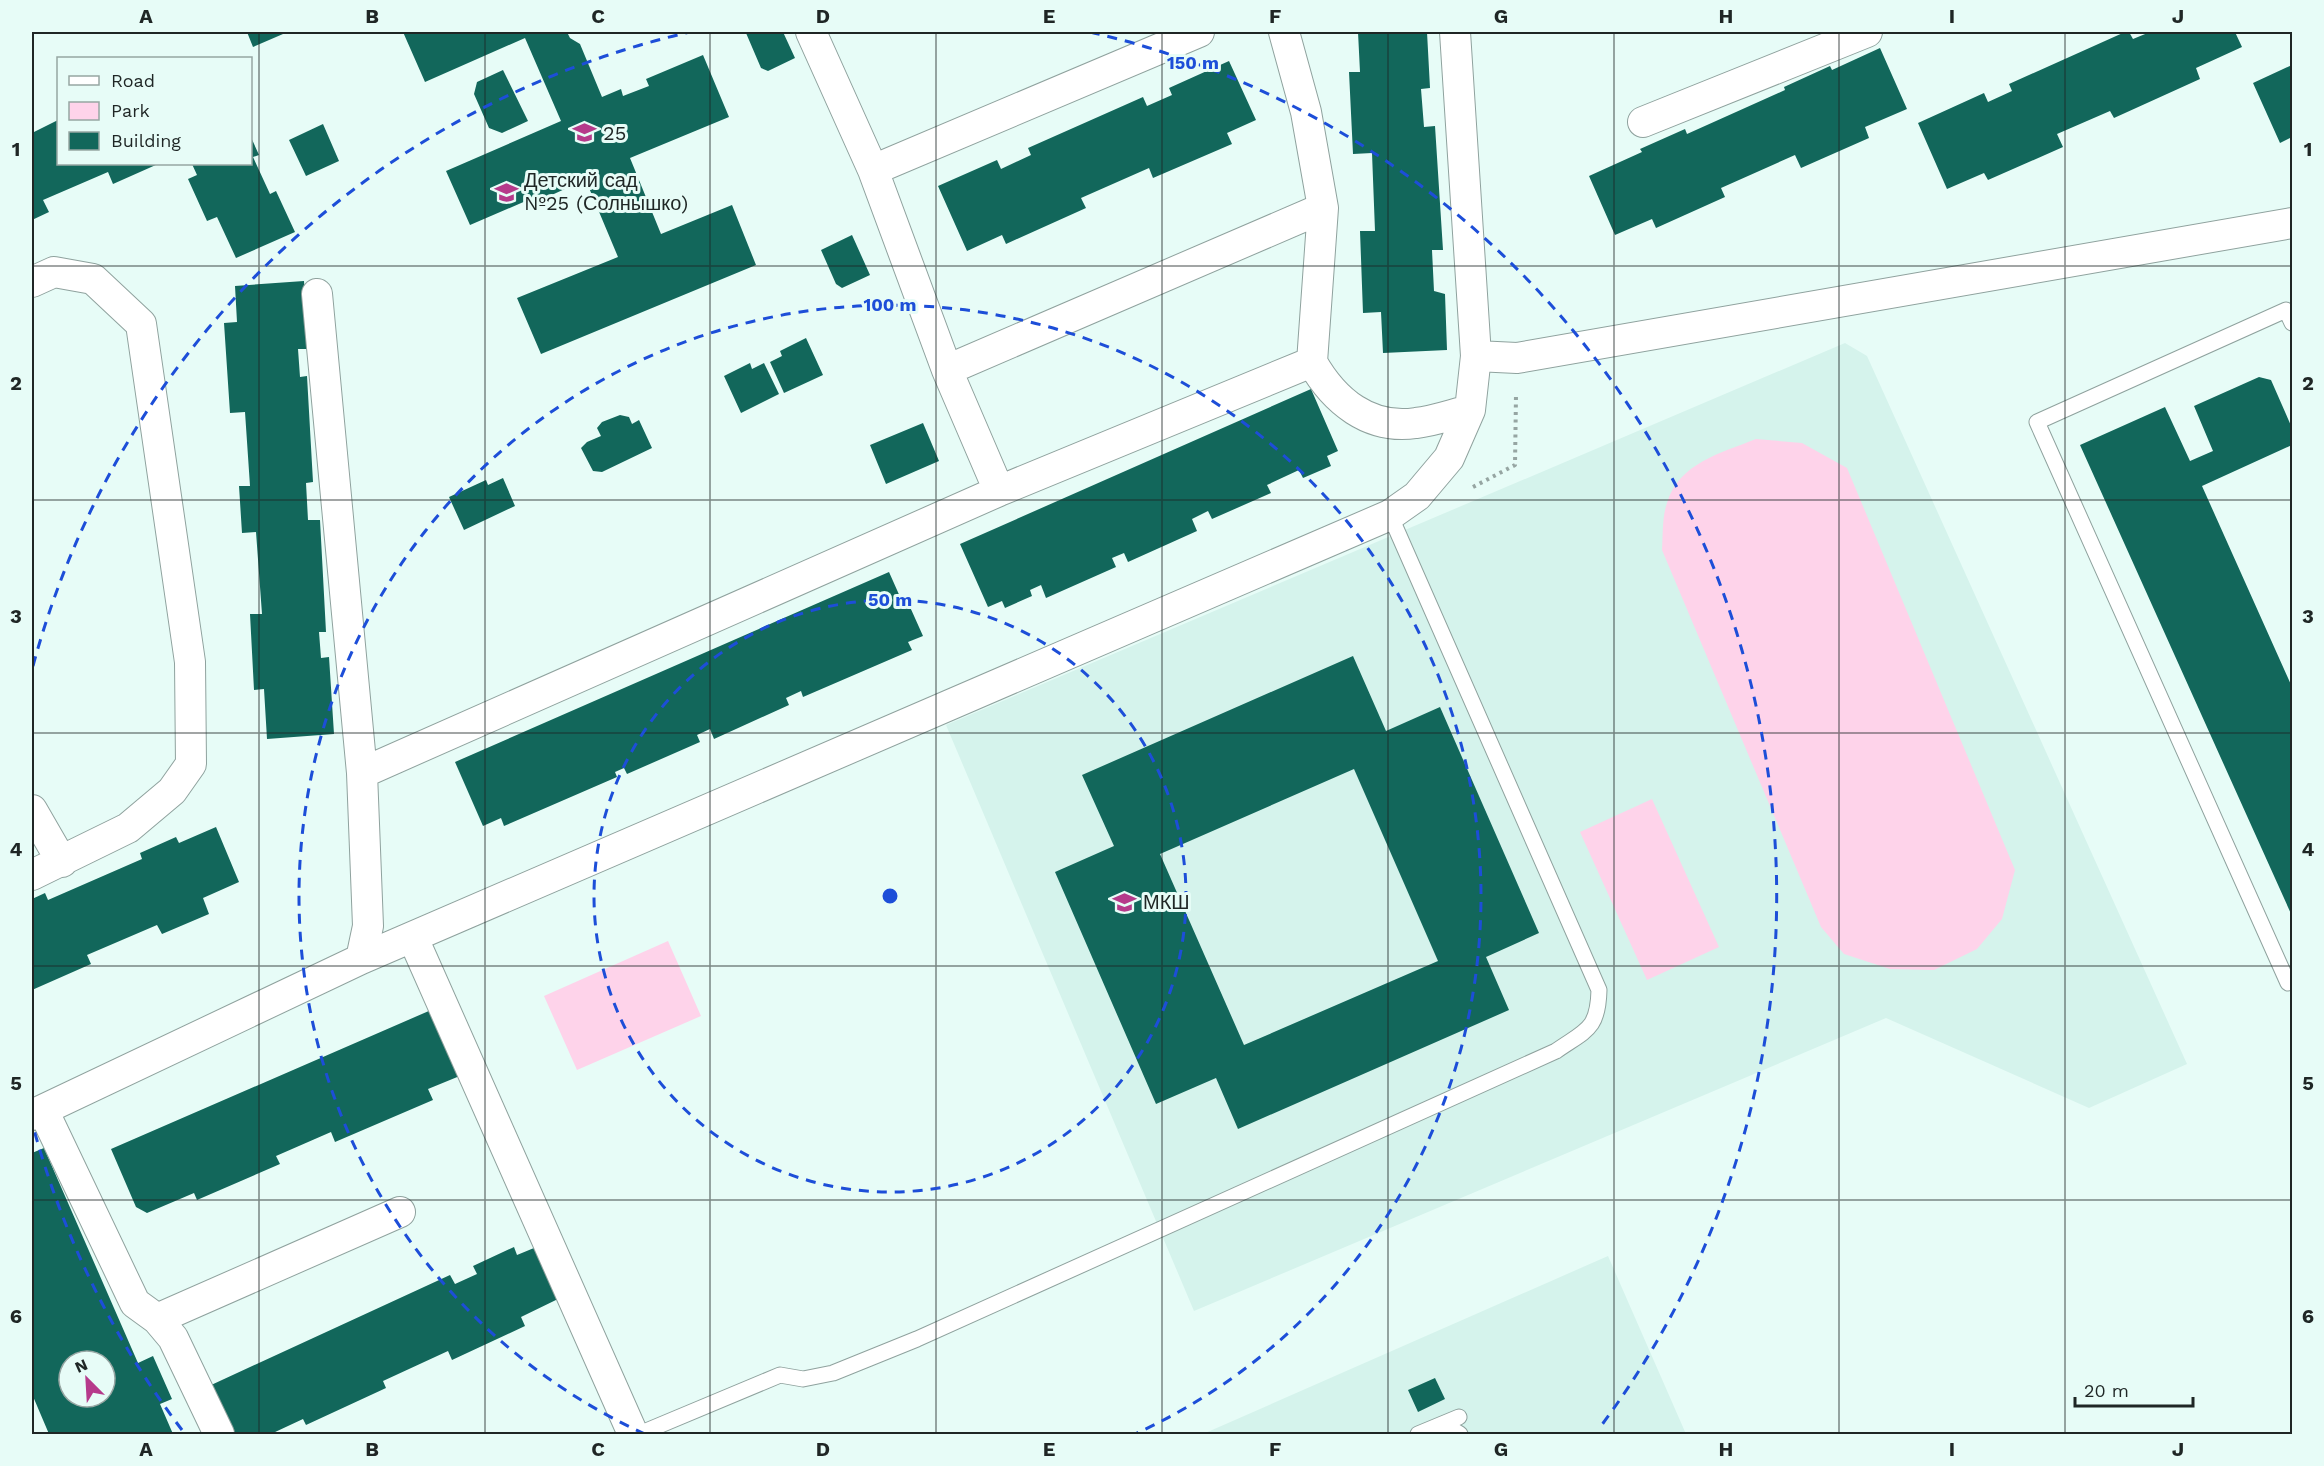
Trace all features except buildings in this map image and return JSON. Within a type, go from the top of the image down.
[{"type":"street","points":[[811,32],[873,170],[947,370],[999,491]]},
{"type":"street","points":[[873,170],[1199,32]]},
{"type":"street","points":[[1284,32],[1306,112],[1323,208],[1312,362],[1319,375],[1346,404],[1376,422],[1415,424],[1470,410]]},
{"type":"street","points":[[219,1434],[173,1338],[157,1319],[135,1303],[37,1112],[361,959],[1390,515],[1417,495],[1449,458],[1470,410],[1476,356],[1455,32]]},
{"type":"street","points":[[1643,122],[1867,32]]},
{"type":"street","points":[[947,370],[1323,208]]},
{"type":"street","points":[[1476,356],[1517,358],[2292,223]]},
{"type":"street","points":[[32,282],[54,272],[93,279],[141,324],[190,662],[191,764],[172,791],[128,828],[32,875]]},
{"type":"street","points":[[317,294],[362,772],[368,926],[361,959]]},
{"type":"street","points":[[362,772],[999,491],[1312,362]]},
{"type":"street","points":[[33,816],[62,862]]},
{"type":"street","points":[[413,938],[633,1434]]},
{"type":"street","points":[[157,1319],[400,1212]]},
{"type":"lane","points":[[2288,983],[2037,422],[2286,310],[2292,323]]},
{"type":"lane","points":[[639,1434],[780,1375],[803,1379],[833,1373],[917,1339],[1556,1051],[1592,1026],[1599,1008],[1599,990],[1390,515]]},
{"type":"lane","points":[[1418,1434],[1451,1421],[1460,1434]]},
{"type":"shaded area","points":[[1845,343],[1867,356],[2187,1064],[2089,1108],[1886,1018],[1194,1311],[946,725]]},
{"type":"shaded area","points":[[1608,1256],[1686,1434],[1203,1434]]},
{"type":"green space","points":[[1756,439],[1802,443],[1847,468],[2015,870],[2002,919],[1977,949],[1934,970],[1890,969],[1844,954],[1821,927],[1662,550],[1665,508],[1673,489],[1681,478],[1703,461]]},
{"type":"green space","points":[[1652,799],[1719,947],[1647,980],[1580,832]]},
{"type":"green space","points":[[668,941],[701,1016],[577,1070],[544,996]]},
{"type":"place","name":"25","points":[[585,133]]},
{"type":"place","name":"Детский сад №25 (Солнышко)","points":[[506,192]]},
{"type":"place","name":"МКШ","points":[[1125,902]]}]
